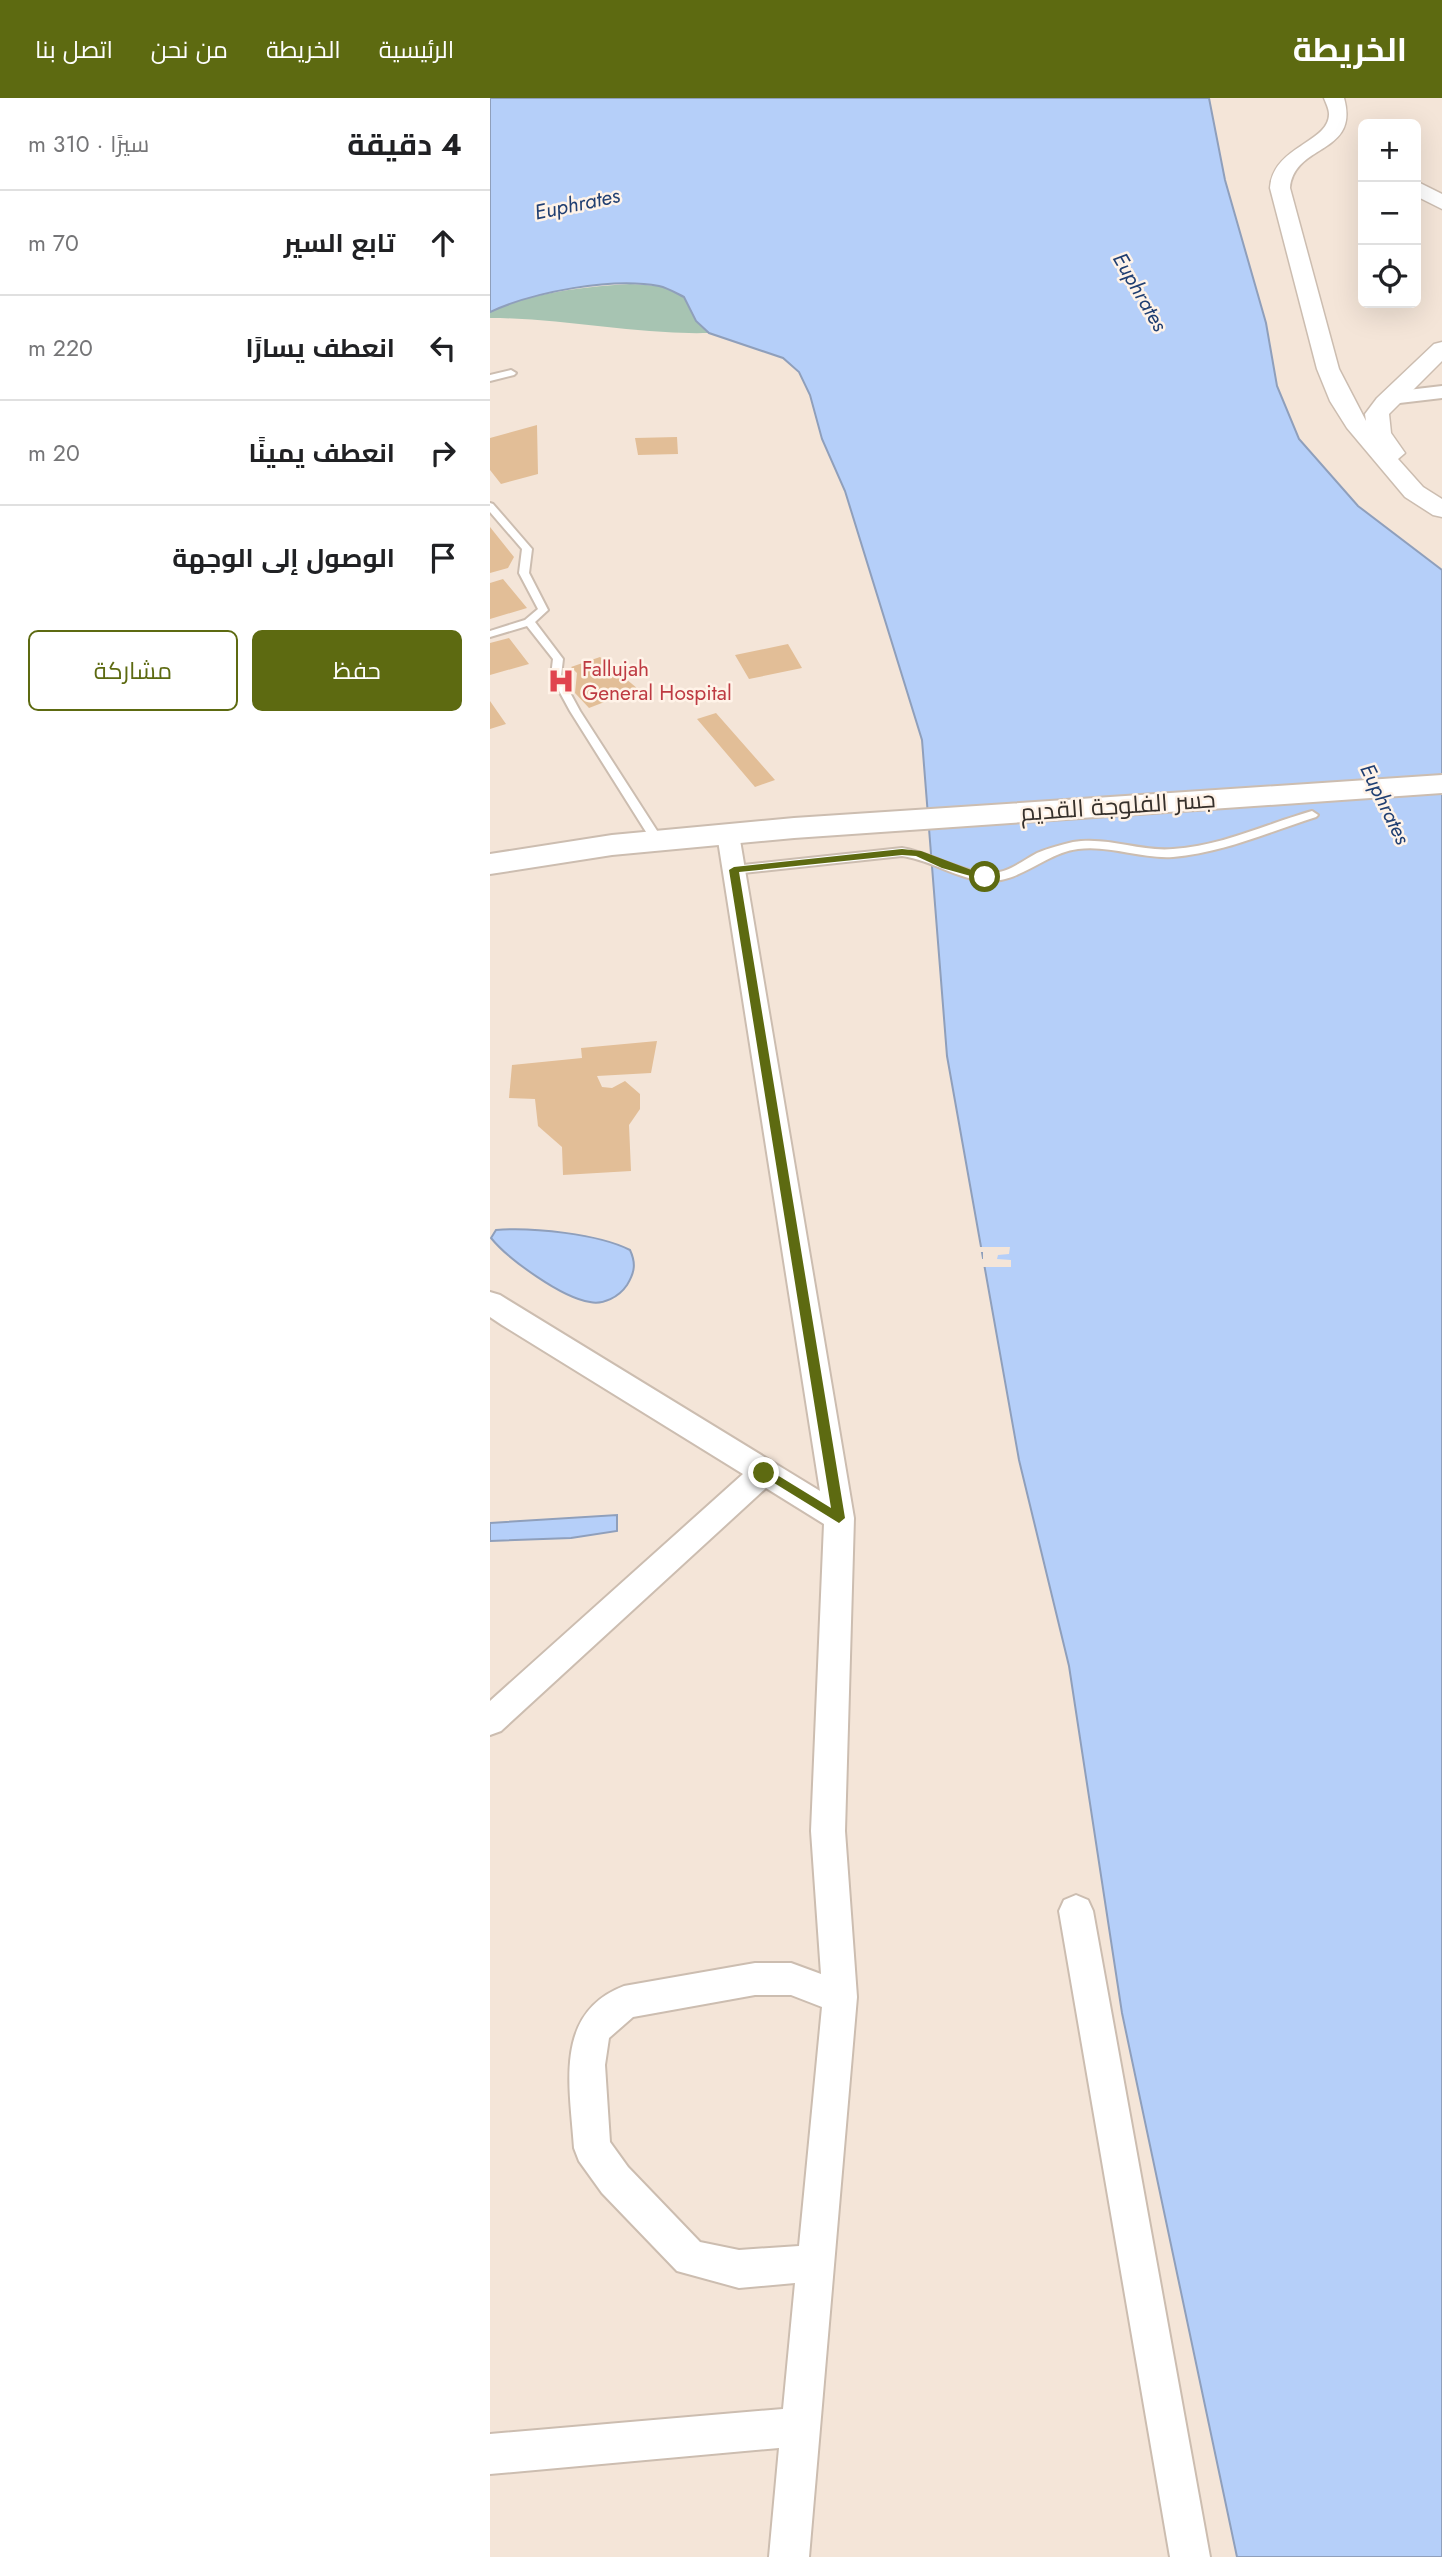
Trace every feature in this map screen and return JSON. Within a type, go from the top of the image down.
[{"type":"main road","name":"جسر الفلوجة القديم","points":[[490,864],[657,840],[794,828],[1442,784]]},
{"type":"street","points":[[1334,98],[1339,109],[1338,121],[1326,137],[1287,166],[1279,183],[1328,369],[1342,401],[1355,423],[1414,492],[1442,510]]},
{"type":"street","points":[[1326,137],[1355,133]]},
{"type":"street","points":[[1421,190],[1442,203]]},
{"type":"street","points":[[1442,349],[1388,400],[1375,419],[1379,433],[1408,470],[1442,498]]},
{"type":"street","points":[[1342,401],[1363,404],[1442,392]]},
{"type":"street","points":[[728,834],[839,1518],[828,1831],[840,1997],[789,2557]]},
{"type":"street","points":[[490,1302],[839,1518]]},
{"type":"street","points":[[490,1721],[764,1473]]},
{"type":"street","points":[[1076,1911],[1190,2557]]},
{"type":"street","points":[[815,2263],[740,2269],[690,2258],[615,2180],[592,2148],[587,2064],[593,2031],[624,2002],[755,1979],[791,1979],[840,1997]]},
{"type":"street","points":[[490,2454],[799,2427]]},
{"type":"lane","points":[[490,378],[511,373]]},
{"type":"lane","points":[[490,506],[527,549],[524,573],[543,610],[529,622],[490,634]]},
{"type":"lane","points":[[529,622],[558,659],[556,676],[575,711],[657,840]]},
{"type":"lane","points":[[734,870],[902,852],[917,853],[946,866],[985,877],[1007,876],[1039,857],[1076,845],[1104,844],[1171,854],[1213,846],[1312,815]]},
{"type":"green space","points":[[630,284],[661,286],[684,297],[696,321],[709,333],[490,318],[490,312],[541,295]]},
{"type":"water","name":"Euphrates","points":[[490,98],[1209,98],[1225,180],[1266,323],[1277,386],[1299,439],[1358,506],[1442,570],[1442,2557],[1237,2557],[1122,2013],[1069,1666],[1019,1460],[947,1056],[922,740],[845,491],[822,439],[810,395],[799,372],[783,358],[709,333],[696,321],[684,297],[659,286],[619,283],[573,288],[528,298],[490,312]]},
{"type":"water","points":[[496,1230],[565,1233],[617,1244],[630,1250],[634,1263],[633,1272],[624,1289],[610,1299],[595,1303],[578,1299],[551,1286],[499,1247],[491,1238]]},
{"type":"water","points":[[617,1515],[617,1531],[571,1538],[490,1541],[490,1523]]},
{"type":"pier","points":[[978,1247],[1010,1247],[1009,1254],[998,1255],[997,1259],[1011,1260],[1011,1267],[981,1267],[979,1259],[983,1259],[983,1252],[980,1252]]},
{"type":"building","points":[[537,425],[538,474],[501,484],[490,470],[490,438]]},
{"type":"building","points":[[677,437],[678,454],[638,455],[635,438]]},
{"type":"building","points":[[490,527],[514,557],[508,568],[490,573]]},
{"type":"building","points":[[503,579],[527,608],[490,619],[490,583]]},
{"type":"building","points":[[509,638],[529,664],[490,675],[490,643]]},
{"type":"building","points":[[788,644],[802,668],[749,679],[735,655]]},
{"type":"building","points":[[600,657],[638,689],[589,708],[575,693],[577,673],[571,667]]},
{"type":"building","points":[[490,701],[506,724],[490,729]]},
{"type":"building","points":[[716,713],[775,780],[755,787],[697,719]]},
{"type":"building","points":[[657,1041],[651,1073],[597,1076],[602,1087],[612,1088],[625,1081],[640,1094],[640,1109],[629,1125],[631,1171],[563,1175],[562,1147],[538,1126],[535,1099],[509,1098],[512,1065],[582,1058],[581,1048]]},
{"type":"place","name":"Fallujah General Hospital","points":[[561,681]]},
{"type":"route","points":[[764,1473],[839,1518],[734,870],[902,852],[917,853],[946,866],[985,877]]}]
